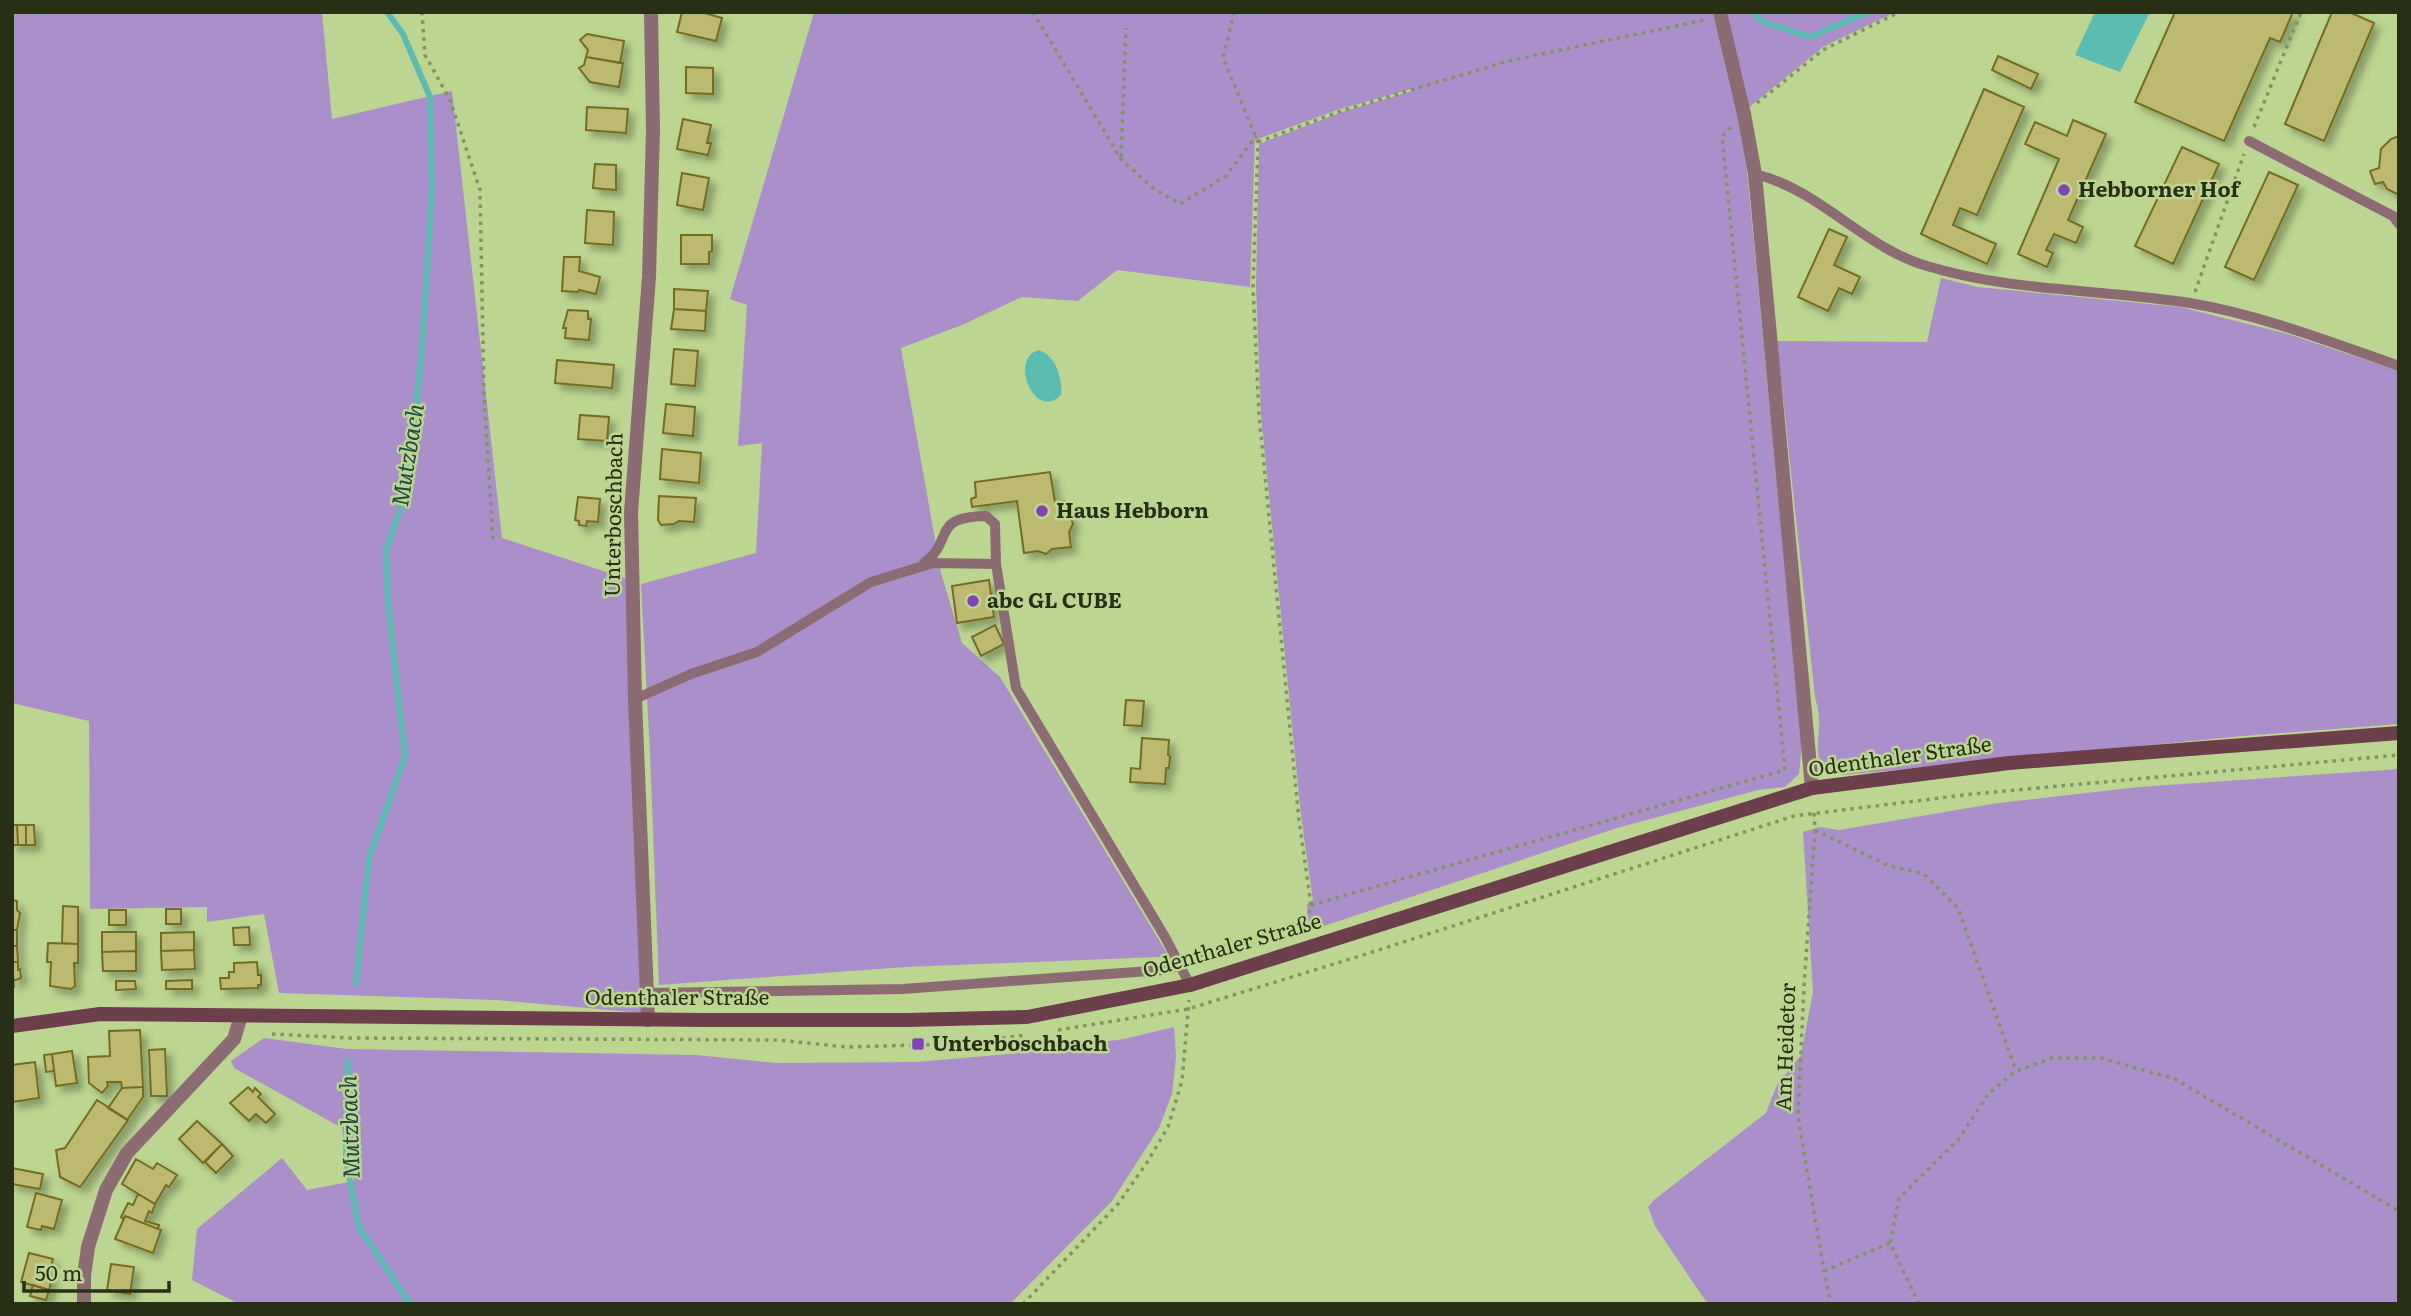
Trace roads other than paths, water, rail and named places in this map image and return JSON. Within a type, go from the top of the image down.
[{"type":"main road","name":"Odenthaler Straße","points":[[12,1026],[100,1014],[648,1020],[1027,1017],[1190,985],[1812,788],[2008,763],[2399,733]]},
{"type":"street","name":"Unterboschbach","points":[[648,1020],[635,699],[631,512],[649,277],[653,131],[651,12]]},
{"type":"street","points":[[1721,14],[1755,174],[1812,788]]},
{"type":"street","points":[[84,1304],[88,1247],[106,1190],[127,1153],[234,1039],[241,1016]]},
{"type":"lane","points":[[2249,141],[2393,216],[2399,224]]},
{"type":"lane","points":[[1755,174],[1786,184],[1885,249],[1924,266],[1971,279],[2191,304],[2290,328],[2399,366]]},
{"type":"lane","points":[[919,566],[932,557],[947,527],[955,519],[986,516],[995,524],[996,564],[1016,688],[1054,748],[1190,985]]},
{"type":"lane","points":[[635,699],[691,674],[757,652],[871,582],[933,563],[996,564]]},
{"type":"lane","points":[[647,993],[903,989],[1163,970],[1180,966]]},
{"type":"water","points":[[2095,12],[2150,12],[2120,72],[2075,55]]},
{"type":"water","points":[[1038,350],[1054,362],[1061,382],[1061,395],[1052,401],[1043,401],[1035,395],[1026,376],[1025,365],[1029,356]]},
{"type":"waterway","name":"Mutzbach","points":[[356,984],[369,858],[405,757],[388,602],[386,550],[407,491],[422,349],[432,190],[430,97],[403,34],[387,12]]},
{"type":"waterway","points":[[1753,12],[1763,22],[1810,37],[1868,12]]},
{"type":"waterway","name":"Mutzbach","points":[[348,1061],[346,1160],[359,1227],[410,1304]]},
{"type":"place","name":"Hebborner Hof","points":[[2064,190]]},
{"type":"place","name":"Haus Hebborn","points":[[1042,511]]},
{"type":"place","name":"abc GL CUBE","points":[[973,601]]},
{"type":"place","name":"Unterboschbach","points":[[918,1044]]}]
